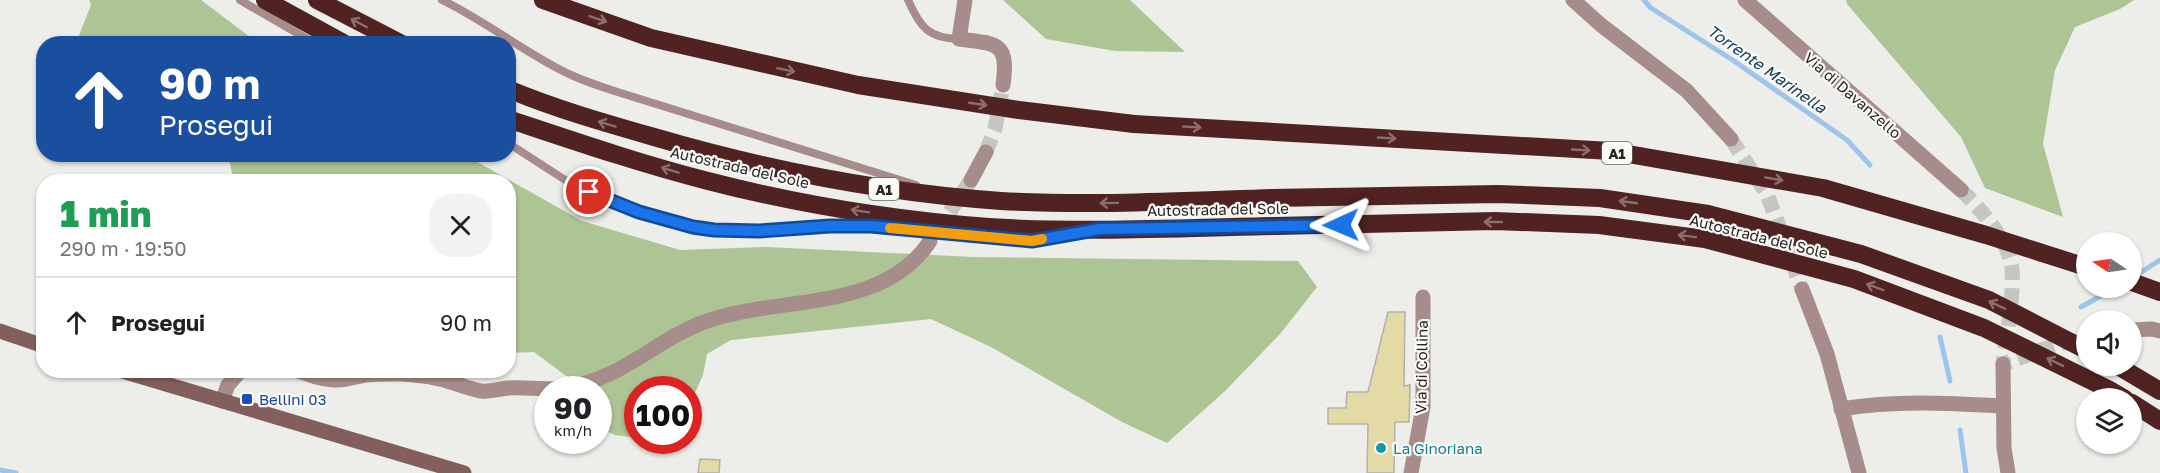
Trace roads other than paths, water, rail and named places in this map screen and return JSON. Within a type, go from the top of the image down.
[{"type":"highway","points":[[265,0],[330,36]]},
{"type":"highway","points":[[317,0],[387,36]]},
{"type":"highway","name":"A1","points":[[543,0],[651,38],[858,85],[996,106],[1134,124],[1611,152],[1823,188],[2076,264]]},
{"type":"highway","name":"Autostrada del Sole","points":[[516,92],[603,123],[711,153],[865,186],[952,196],[1002,201],[1105,204],[1498,194],[1600,198],[1708,214],[1871,258],[1989,300],[2076,345]]},
{"type":"highway","name":"Autostrada del Sole","points":[[516,122],[706,181],[761,194],[858,210],[990,227],[1100,229],[1495,221],[1599,225],[1705,238],[1854,279],[1973,324],[2108,388]]},
{"type":"highway","points":[[2142,286],[2160,292]]},
{"type":"highway","points":[[2134,376],[2160,392]]},
{"type":"highway","points":[[2142,409],[2160,421]]},
{"type":"main road","points":[[0,331],[36,343]]},
{"type":"main road","points":[[146,378],[464,473]]},
{"type":"street","points":[[964,0],[959,39],[992,44],[1001,49],[1005,59],[1003,85]]},
{"type":"street","points":[[1573,0],[1601,25],[1687,91],[1731,139]]},
{"type":"street","name":"Via di Davanzello","points":[[1745,0],[1961,190]]},
{"type":"street","points":[[971,180],[986,152]]},
{"type":"street","points":[[431,378],[485,392],[507,388],[565,388],[614,373],[680,333],[710,320],[731,314],[830,298],[880,284],[914,261],[930,241]]},
{"type":"street","points":[[1802,289],[1827,354],[1859,473]]},
{"type":"street","name":"Via di Collina","points":[[1411,473],[1423,407],[1423,297]]},
{"type":"street","points":[[2142,330],[2160,331]]},
{"type":"street","points":[[2003,364],[2002,406],[2008,473]]},
{"type":"street","points":[[222,401],[228,385],[235,378]]},
{"type":"street","points":[[321,378],[327,380],[350,378]]},
{"type":"street","points":[[1841,409],[1870,404],[1915,402],[2002,406]]},
{"type":"lane","points":[[240,0],[302,36]]},
{"type":"lane","points":[[442,0],[505,36]]},
{"type":"lane","points":[[908,0],[923,27],[931,35],[943,39],[959,39]]},
{"type":"lane","points":[[516,43],[560,70],[624,94],[952,196]]},
{"type":"lane","points":[[516,148],[573,185],[639,212],[693,227],[759,231],[830,226],[871,226],[1032,241],[1100,229]]},
{"type":"waterway","name":"Torrente Marinella","points":[[1644,0],[1651,8],[1734,61],[1847,140],[1870,165]]},
{"type":"waterway","points":[[2142,272],[2160,260]]},
{"type":"waterway","points":[[2081,307],[2097,298]]},
{"type":"waterway","name":"Torrente Marinella","points":[[1940,337],[1950,381]]},
{"type":"waterway","name":"Torrente Marinella","points":[[1960,430],[1966,473]]},
{"type":"waterway","points":[[0,470],[16,473]]},
{"type":"tunnel","points":[[986,152],[995,129],[1003,85]]},
{"type":"tunnel","points":[[1731,139],[1767,194],[1802,289]]},
{"type":"tunnel","points":[[937,231],[971,180]]},
{"type":"tunnel","points":[[1961,190],[1998,233],[2011,262],[2011,298],[2003,364],[2055,345],[2076,340]]},
{"type":"place","name":"Bellini 03","points":[[247,399]]},
{"type":"place","name":"La Ginoriana","points":[[1381,448]]}]
